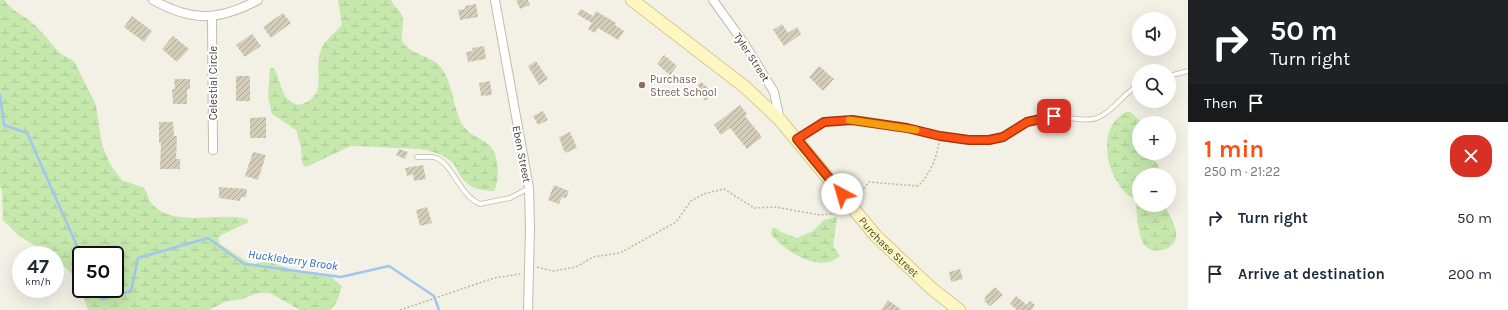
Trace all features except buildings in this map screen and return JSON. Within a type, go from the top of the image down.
[{"type":"main road","name":"Purchase Street","points":[[632,0],[745,87],[780,120],[876,236],[931,288],[959,310]]},
{"type":"street","points":[[153,0],[170,10],[196,17],[220,16],[244,8],[258,0]]},
{"type":"street","name":"Eben Street","points":[[495,0],[529,188],[528,310]]},
{"type":"street","name":"Tyler Street","points":[[713,0],[746,46],[774,92],[780,120]]},
{"type":"street","name":"Celestial Circle","points":[[212,16],[213,150]]},
{"type":"lane","points":[[1176,74],[1188,71]]},
{"type":"lane","points":[[797,139],[816,126],[832,120],[852,120],[873,122],[940,136],[969,140],[989,140],[1003,137],[1027,122],[1045,117],[1068,116],[1089,120],[1099,118],[1132,90]]},
{"type":"lane","points":[[417,157],[437,158],[444,164],[469,198],[480,204],[510,198],[529,188]]},
{"type":"path","points":[[400,310],[494,278],[529,269],[553,271],[576,267],[593,257],[620,253],[676,222],[691,201],[703,194],[724,189],[754,208],[775,207],[820,215],[840,213],[851,205],[869,182],[918,186],[925,179],[937,153],[940,136]]},
{"type":"green space","points":[[0,0],[4,0],[42,32],[60,53],[75,63],[96,105],[102,145],[111,166],[122,180],[144,188],[152,204],[173,216],[185,218],[236,217],[247,219],[249,222],[221,235],[218,239],[220,244],[249,263],[255,264],[266,261],[294,270],[328,275],[342,286],[338,299],[333,308],[330,310],[300,310],[270,293],[258,293],[242,299],[225,302],[209,310],[88,310],[84,298],[124,298],[124,246],[72,246],[72,275],[64,266],[64,246],[36,246],[19,236],[3,220],[2,190],[0,186]]},
{"type":"green space","points":[[338,0],[391,0],[403,17],[402,39],[404,44],[412,51],[436,62],[440,66],[450,85],[457,113],[465,128],[470,133],[483,140],[493,150],[497,158],[498,170],[494,191],[471,186],[464,181],[450,160],[438,154],[421,149],[351,146],[306,167],[302,164],[301,147],[296,130],[272,114],[268,97],[270,68],[274,68],[282,90],[288,100],[293,103],[299,105],[309,101],[315,95],[319,82],[318,66],[321,50],[325,42],[342,24]]},
{"type":"green space","points":[[1126,112],[1131,112],[1135,116],[1132,116],[1132,160],[1152,160],[1158,164],[1159,168],[1132,168],[1132,198],[1125,192],[1117,182],[1109,161],[1107,150],[1108,138],[1111,128],[1117,119]]},
{"type":"green space","points":[[1137,212],[1168,212],[1176,231],[1176,238],[1169,247],[1157,251],[1146,246],[1142,241],[1138,226]]},
{"type":"green space","points":[[837,217],[833,246],[840,256],[832,261],[823,263],[803,258],[784,247],[771,234],[772,228],[776,228],[781,232],[797,238],[813,231],[824,220]]},
{"type":"waterway","name":"Huckleberry Brook","points":[[0,95],[4,125],[27,133],[77,246]]},
{"type":"waterway","name":"Huckleberry Brook","points":[[124,293],[131,291],[138,258],[208,238],[244,264],[341,277],[389,266],[434,296],[439,310]]},
{"type":"waterway","name":"Huckleberry Brook","points":[[100,298],[105,298]]},
{"type":"slow traffic","points":[[849,120],[873,122],[916,130]]},
{"type":"place","name":"Purchase Street School","points":[[642,85]]},
{"type":"route","points":[[842,194],[797,139],[824,122],[832,120],[873,122],[940,136],[969,140],[989,140],[1003,137],[1027,122],[1054,116]]}]
